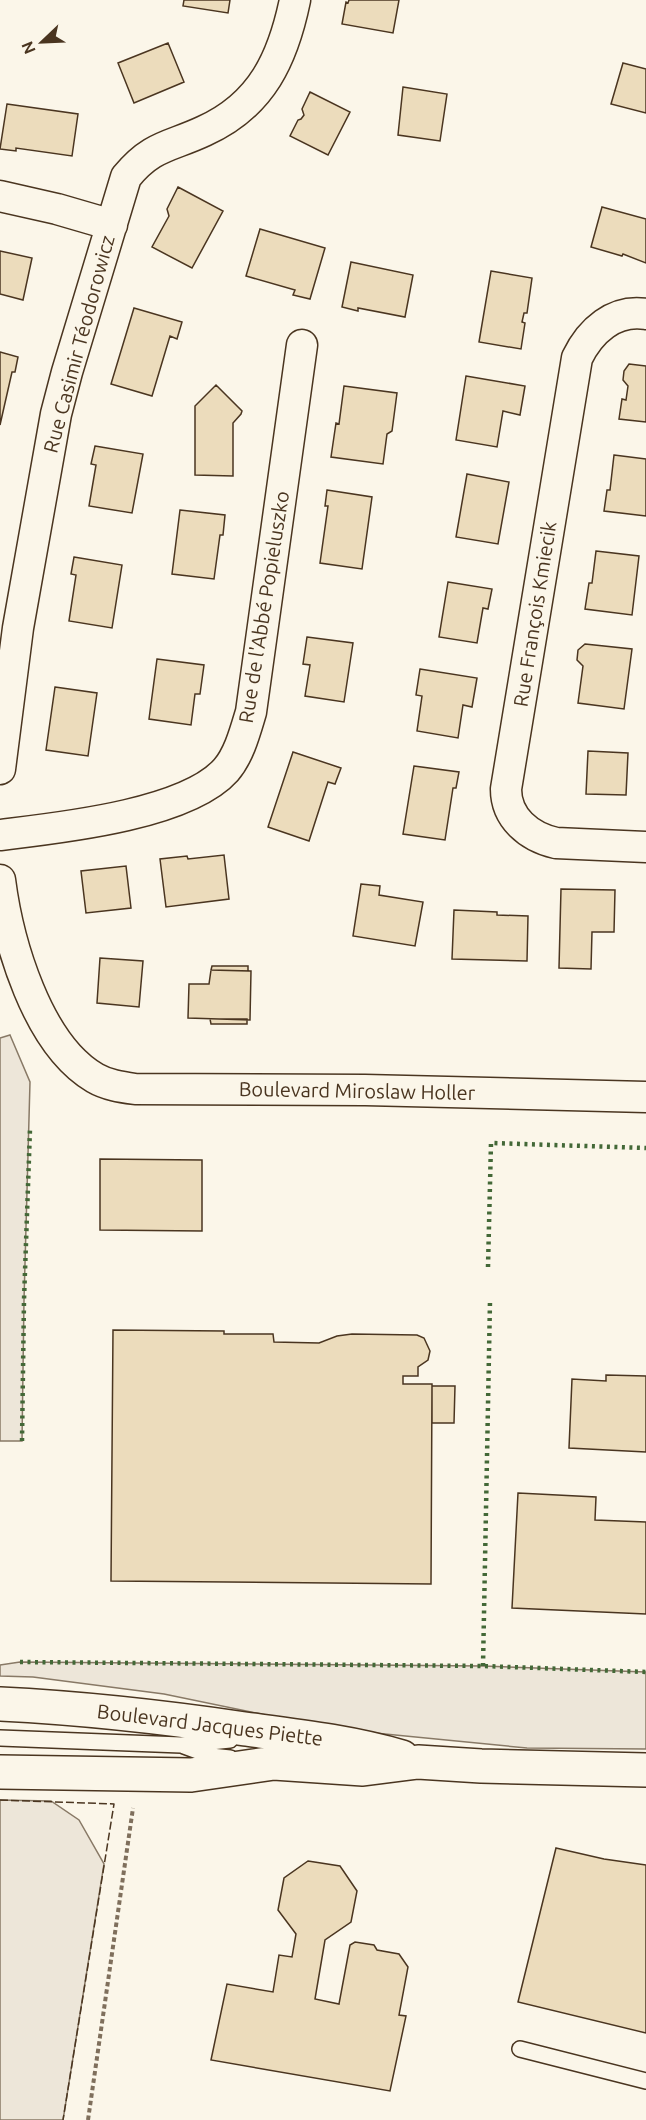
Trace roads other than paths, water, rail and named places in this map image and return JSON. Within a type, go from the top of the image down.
[{"type":"main road","name":"Boulevard Jacques Piette","points":[[0,1704],[72,1707],[320,1739],[367,1747],[418,1762]]},
{"type":"main road","name":"Boulevard Jacques Piette","points":[[0,1772],[191,1775],[274,1763],[363,1769],[418,1762],[646,1770]]},
{"type":"street","name":"Rue Casimir Téodorowicz","points":[[0,769],[18,628],[56,414],[126,177],[140,161],[158,149],[223,122],[247,102],[263,84],[278,59],[289,33],[296,0]]},
{"type":"street","points":[[0,196],[112,225]]},
{"type":"street","name":"Rue François Kmiecik","points":[[646,314],[627,314],[605,323],[589,337],[577,358],[506,800],[518,822],[543,840],[556,843],[646,847]]},
{"type":"street","name":"Rue de l'Abbé Popieluszko","points":[[0,835],[99,821],[140,812],[202,789],[217,780],[227,768],[245,734],[251,712],[302,345]]},
{"type":"street","name":"Boulevard Miroslaw Holler","points":[[0,880],[12,938],[28,989],[48,1027],[75,1062],[97,1079],[111,1085],[135,1089],[365,1090],[646,1097]]},
{"type":"lane","points":[[0,1738],[181,1746],[213,1741],[320,1739]]},
{"type":"lane","points":[[181,1746],[212,1756],[274,1763]]},
{"type":"lane","points":[[520,2049],[646,2081]]}]
